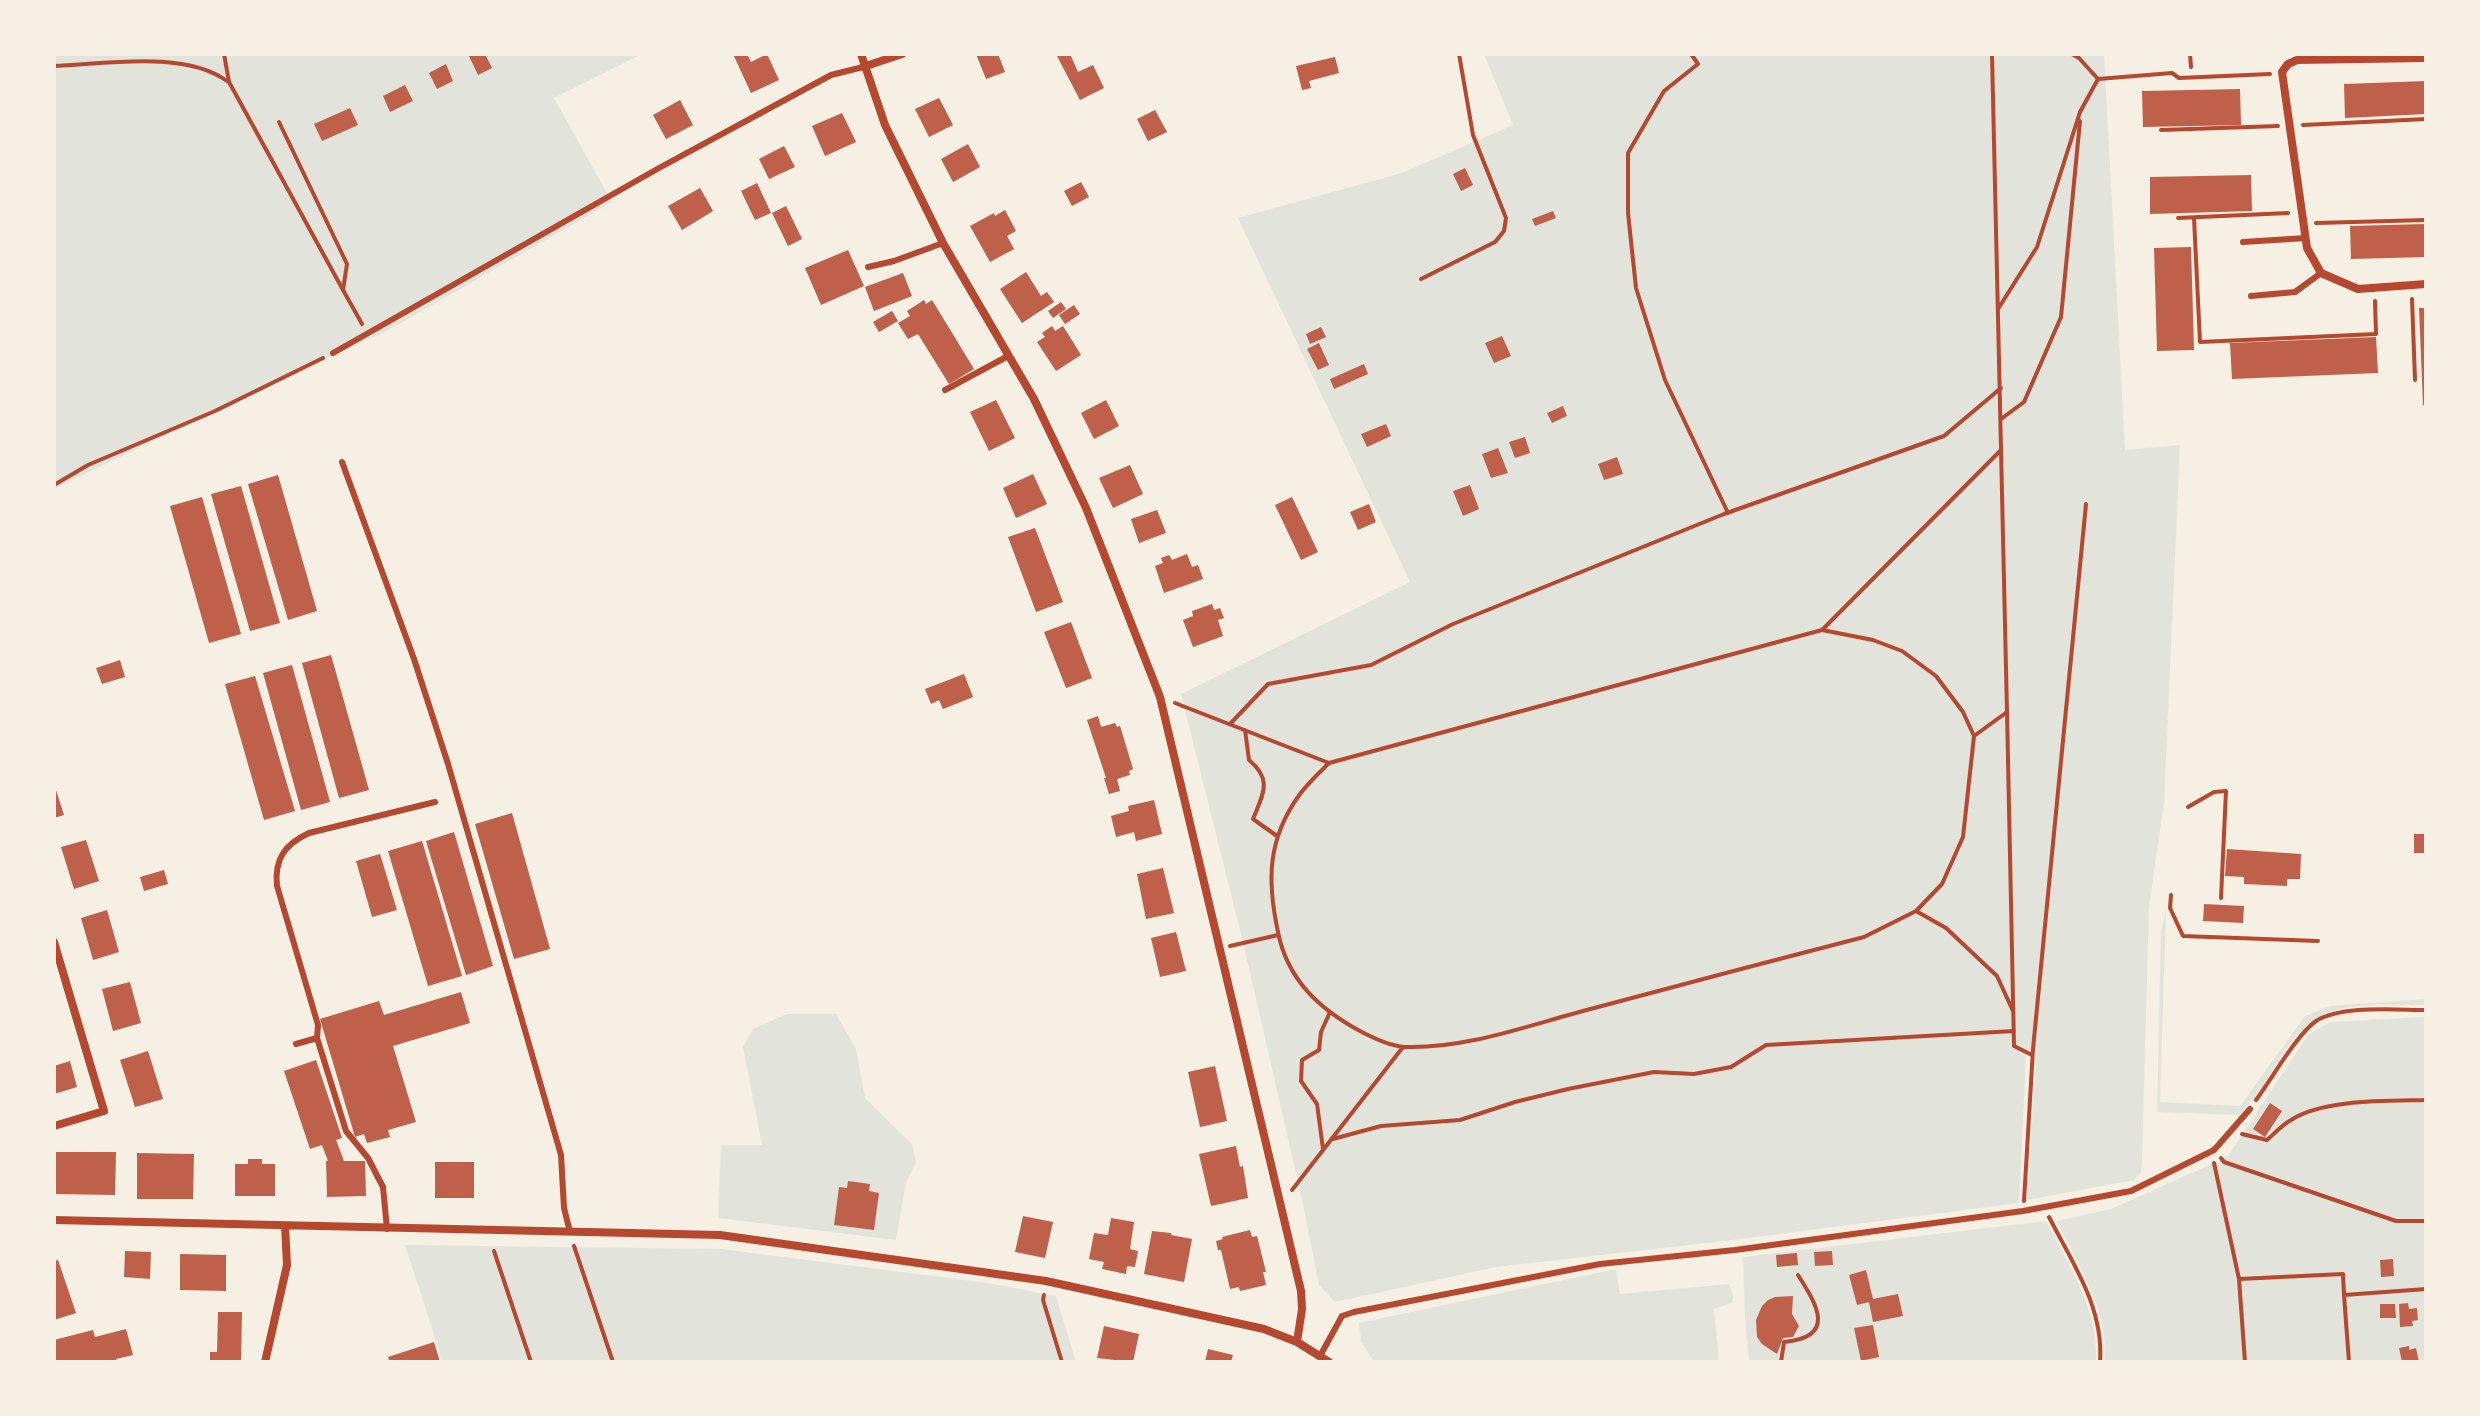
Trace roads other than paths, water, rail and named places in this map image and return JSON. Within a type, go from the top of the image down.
[{"type":"street","points":[[861,54],[885,125],[943,243],[1034,399],[1086,508],[1160,697],[1301,1291],[1302,1309],[1297,1342]]},
{"type":"street","points":[[863,67],[902,54]]},
{"type":"street","points":[[2426,58],[2297,60],[2288,64],[2282,72],[2307,248],[2321,273],[2358,289],[2426,284]]},
{"type":"street","points":[[54,942],[104,1111],[54,1126]]},
{"type":"street","points":[[54,1220],[720,1235],[1046,1281],[1264,1329],[1297,1342],[1324,1359]]},
{"type":"street","points":[[265,1362],[287,1265],[285,1226]]},
{"type":"lane","points":[[333,353],[831,75],[863,67]]},
{"type":"lane","points":[[2243,242],[2306,238]]},
{"type":"lane","points":[[868,267],[943,243]]},
{"type":"lane","points":[[2251,296],[2295,292],[2321,273]]},
{"type":"lane","points":[[945,390],[1008,356]]},
{"type":"lane","points":[[342,462],[414,659],[448,764],[561,1155],[564,1208],[570,1232]]},
{"type":"lane","points":[[387,1229],[383,1187],[368,1158],[346,1131],[317,1038],[319,1032],[277,886],[277,867],[281,856],[294,840],[309,833],[435,802]]},
{"type":"lane","points":[[296,1044],[317,1038]]},
{"type":"lane","points":[[1324,1359],[1342,1316],[1354,1312],[1600,1264],[1735,1250],[2023,1211],[2131,1191],[2212,1151],[2250,1109]]}]
